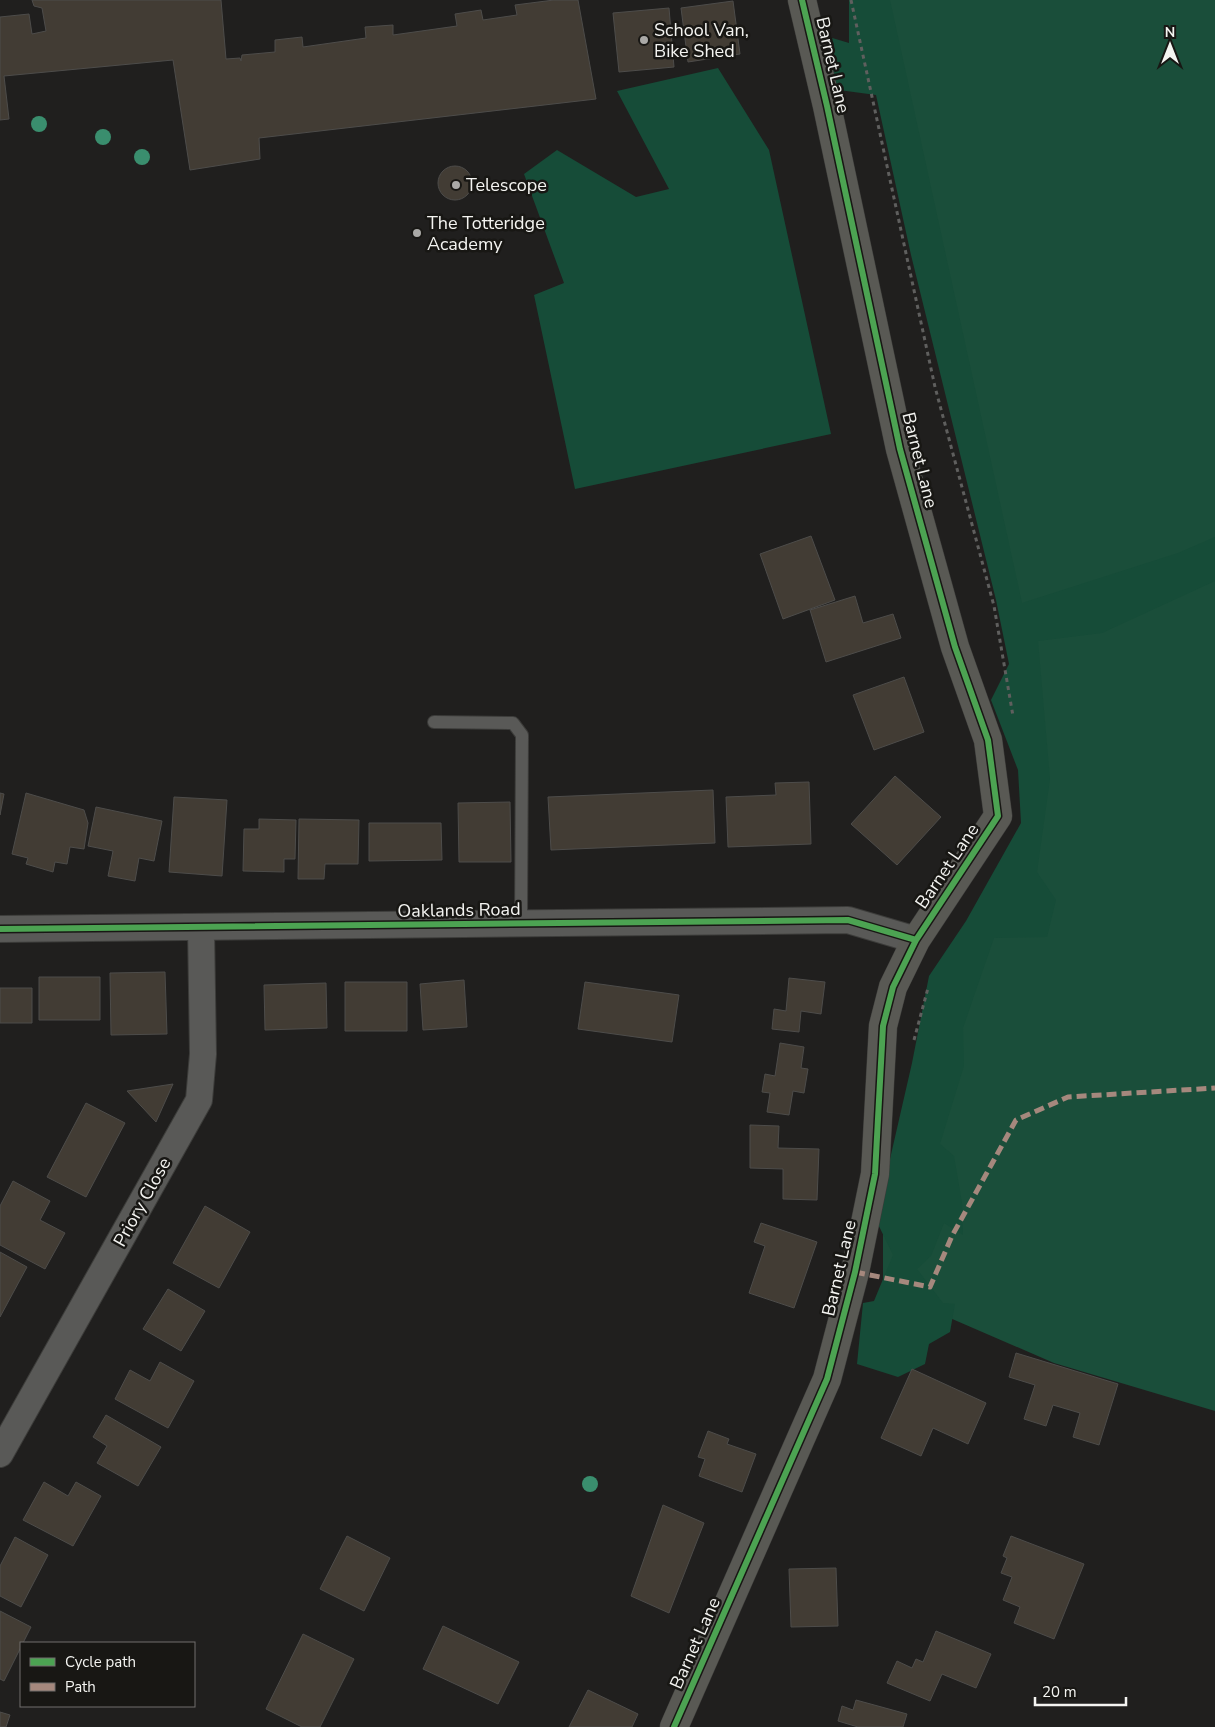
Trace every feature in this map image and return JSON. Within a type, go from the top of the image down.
[{"type":"street","name":"Barnet Lane","points":[[674,1727],[827,1379],[855,1272],[875,1174],[883,1026],[893,987],[916,940],[998,816],[988,740],[954,647],[900,449],[827,106],[802,0]]},
{"type":"street","name":"Oaklands Road","points":[[0,929],[848,920],[916,940]]},
{"type":"street","name":"Priory Close","points":[[0,1454],[199,1100],[203,1054],[201,928]]},
{"type":"lane","points":[[434,722],[513,723],[522,735],[521,924]]},
{"type":"path","points":[[852,0],[935,387],[994,606],[1014,721]]},
{"type":"path","points":[[911,1048],[928,984]]},
{"type":"green space","points":[[849,0],[890,0],[1022,603],[1178,553],[1215,537],[1215,581],[1102,633],[1038,641],[1050,779],[1037,872],[1056,900],[1047,937],[994,938],[963,1028],[964,1066],[940,1144],[954,1156],[962,1203],[963,1235],[944,1223],[931,1256],[917,1269],[943,1303],[955,1304],[950,1332],[929,1344],[925,1364],[898,1377],[857,1364],[863,1303],[874,1301],[893,1255],[876,1220],[912,1063],[929,976],[966,921],[1021,823],[1018,770],[991,700],[1009,664],[996,600],[911,255],[876,95],[809,86],[799,28],[849,43]]},
{"type":"green space","points":[[867,0],[1215,0],[1215,1411],[1054,1363],[883,1289],[883,1216],[1031,833],[1014,637]]},
{"type":"green space","points":[[718,68],[769,150],[831,434],[575,489],[534,295],[564,283],[524,174],[557,150],[636,197],[669,189],[617,91]]},
{"type":"building","points":[[32,0],[221,0],[226,59],[240,58],[241,61],[242,55],[275,52],[275,40],[302,37],[303,47],[366,38],[365,27],[393,25],[393,35],[457,26],[455,14],[481,10],[483,20],[517,15],[515,5],[554,0],[578,0],[596,99],[259,138],[260,159],[190,170],[173,60],[4,76],[9,119],[0,120],[0,17],[29,14],[32,34],[46,31],[42,8],[34,6]]},
{"type":"building","points":[[733,1],[740,54],[688,62],[681,8]]},
{"type":"building","name":"School Van, Bike Shed","points":[[669,8],[674,67],[619,72],[613,13]]},
{"type":"building","name":"Telescope","points":[[455,166],[462,167],[467,171],[471,176],[471,190],[467,195],[462,199],[455,200],[448,199],[443,195],[439,190],[438,183],[439,176],[443,171],[448,167]]},
{"type":"building","points":[[811,536],[835,600],[783,619],[760,554]]},
{"type":"building","points":[[855,596],[863,623],[893,614],[901,638],[826,662],[810,610]]},
{"type":"building","points":[[904,677],[924,732],[874,750],[853,695]]},
{"type":"building","points":[[895,776],[941,817],[897,865],[851,824]]},
{"type":"building","points":[[809,782],[811,844],[728,847],[726,797],[776,795],[775,783]]},
{"type":"building","points":[[713,790],[715,843],[551,850],[548,797]]},
{"type":"building","points":[[0,793],[4,794],[0,815]]},
{"type":"building","points":[[26,793],[84,810],[88,823],[84,849],[70,847],[67,864],[55,862],[53,872],[26,864],[28,858],[12,854]]},
{"type":"building","points":[[174,797],[227,800],[222,876],[169,872]]},
{"type":"building","points":[[510,802],[511,862],[459,862],[458,803]]},
{"type":"building","points":[[96,807],[162,821],[154,861],[139,858],[135,881],[108,876],[113,851],[88,846]]},
{"type":"building","points":[[259,819],[296,820],[295,859],[284,859],[284,872],[243,871],[244,829],[259,829]]},
{"type":"building","points":[[299,819],[359,820],[358,864],[325,864],[324,879],[298,879]]},
{"type":"building","points":[[369,823],[441,823],[442,860],[369,861]]},
{"type":"building","points":[[165,972],[167,1034],[111,1035],[110,973]]},
{"type":"building","points":[[39,977],[100,977],[100,1020],[39,1020]]},
{"type":"building","points":[[789,978],[825,982],[821,1014],[801,1011],[799,1032],[772,1029],[774,1009],[786,1011]]},
{"type":"building","points":[[464,980],[467,1027],[423,1030],[420,984]]},
{"type":"building","points":[[345,982],[407,982],[407,1031],[345,1031]]},
{"type":"building","points":[[585,982],[679,995],[672,1042],[578,1029]]},
{"type":"building","points":[[326,983],[327,1028],[265,1030],[264,985]]},
{"type":"building","points":[[0,988],[32,988],[32,1023],[0,1023]]},
{"type":"building","points":[[780,1043],[804,1047],[801,1068],[808,1069],[804,1093],[793,1091],[789,1115],[767,1112],[770,1093],[762,1092],[765,1074],[775,1076]]},
{"type":"building","points":[[173,1084],[156,1122],[127,1091]]},
{"type":"building","points":[[86,1103],[125,1123],[86,1197],[47,1177]]},
{"type":"building","points":[[750,1125],[779,1126],[778,1148],[819,1149],[817,1200],[783,1199],[783,1169],[750,1168]]},
{"type":"building","points":[[13,1181],[50,1201],[40,1220],[65,1233],[45,1269],[0,1245],[0,1206]]},
{"type":"building","points":[[205,1206],[250,1232],[219,1288],[173,1263]]},
{"type":"building","points":[[761,1223],[817,1242],[794,1308],[749,1293],[765,1246],[754,1242]]},
{"type":"building","points":[[0,1252],[27,1267],[0,1317]]},
{"type":"building","points":[[168,1289],[205,1311],[181,1351],[143,1329]]},
{"type":"building","points":[[1016,1353],[1118,1384],[1099,1445],[1073,1437],[1080,1413],[1053,1405],[1046,1426],[1024,1419],[1035,1385],[1009,1377]]},
{"type":"building","points":[[160,1362],[194,1381],[168,1428],[115,1399],[130,1370],[150,1381]]},
{"type":"building","points":[[912,1369],[986,1403],[968,1444],[933,1428],[921,1456],[881,1438]]},
{"type":"building","points":[[106,1415],[161,1447],[138,1486],[97,1463],[107,1446],[93,1437]]},
{"type":"building","points":[[708,1431],[729,1439],[727,1444],[756,1454],[742,1492],[699,1476],[705,1459],[698,1457]]},
{"type":"building","points":[[44,1482],[68,1496],[76,1482],[101,1496],[73,1546],[23,1520]]},
{"type":"building","points":[[663,1505],[704,1523],[669,1613],[631,1596]]},
{"type":"building","points":[[347,1536],[390,1558],[364,1611],[320,1589]]},
{"type":"building","points":[[1011,1536],[1084,1564],[1054,1639],[1014,1623],[1020,1607],[1003,1600],[1012,1577],[1001,1573],[1007,1558],[1003,1556]]},
{"type":"building","points":[[15,1537],[48,1555],[21,1607],[0,1596],[0,1566]]},
{"type":"building","points":[[836,1568],[838,1626],[791,1627],[789,1569]]},
{"type":"building","points":[[0,1611],[31,1627],[24,1642],[20,1642],[20,1649],[4,1681],[0,1679]]},
{"type":"building","points":[[443,1626],[519,1662],[498,1704],[423,1669]]},
{"type":"building","points":[[936,1631],[991,1654],[976,1688],[942,1674],[930,1701],[887,1683],[897,1661],[912,1668],[916,1659],[923,1662]]},
{"type":"building","points":[[303,1634],[354,1659],[320,1727],[302,1727],[266,1709]]},
{"type":"building","points":[[588,1690],[638,1714],[632,1727],[569,1727]]},
{"type":"building","points":[[856,1700],[907,1714],[903,1727],[858,1727],[838,1721],[842,1706],[853,1710]]},
{"type":"building","points":[[0,1712],[10,1715],[6,1727],[0,1727]]},
{"type":"marked path","points":[[855,1272],[930,1287],[952,1236],[1016,1120],[1068,1097],[1215,1088]]},
{"type":"cycle path","points":[[674,1727],[827,1379],[855,1272],[875,1174],[883,1026],[893,987],[916,940],[998,816],[988,740],[955,647],[900,449],[827,106],[802,0]]},
{"type":"cycle path","points":[[0,929],[848,920],[916,940]]},
{"type":"place","name":"School Van, Bike Shed","points":[[644,40]]},
{"type":"place","name":"Telescope","points":[[456,185]]},
{"type":"place","name":"The Totteridge Academy","points":[[417,233]]}]
